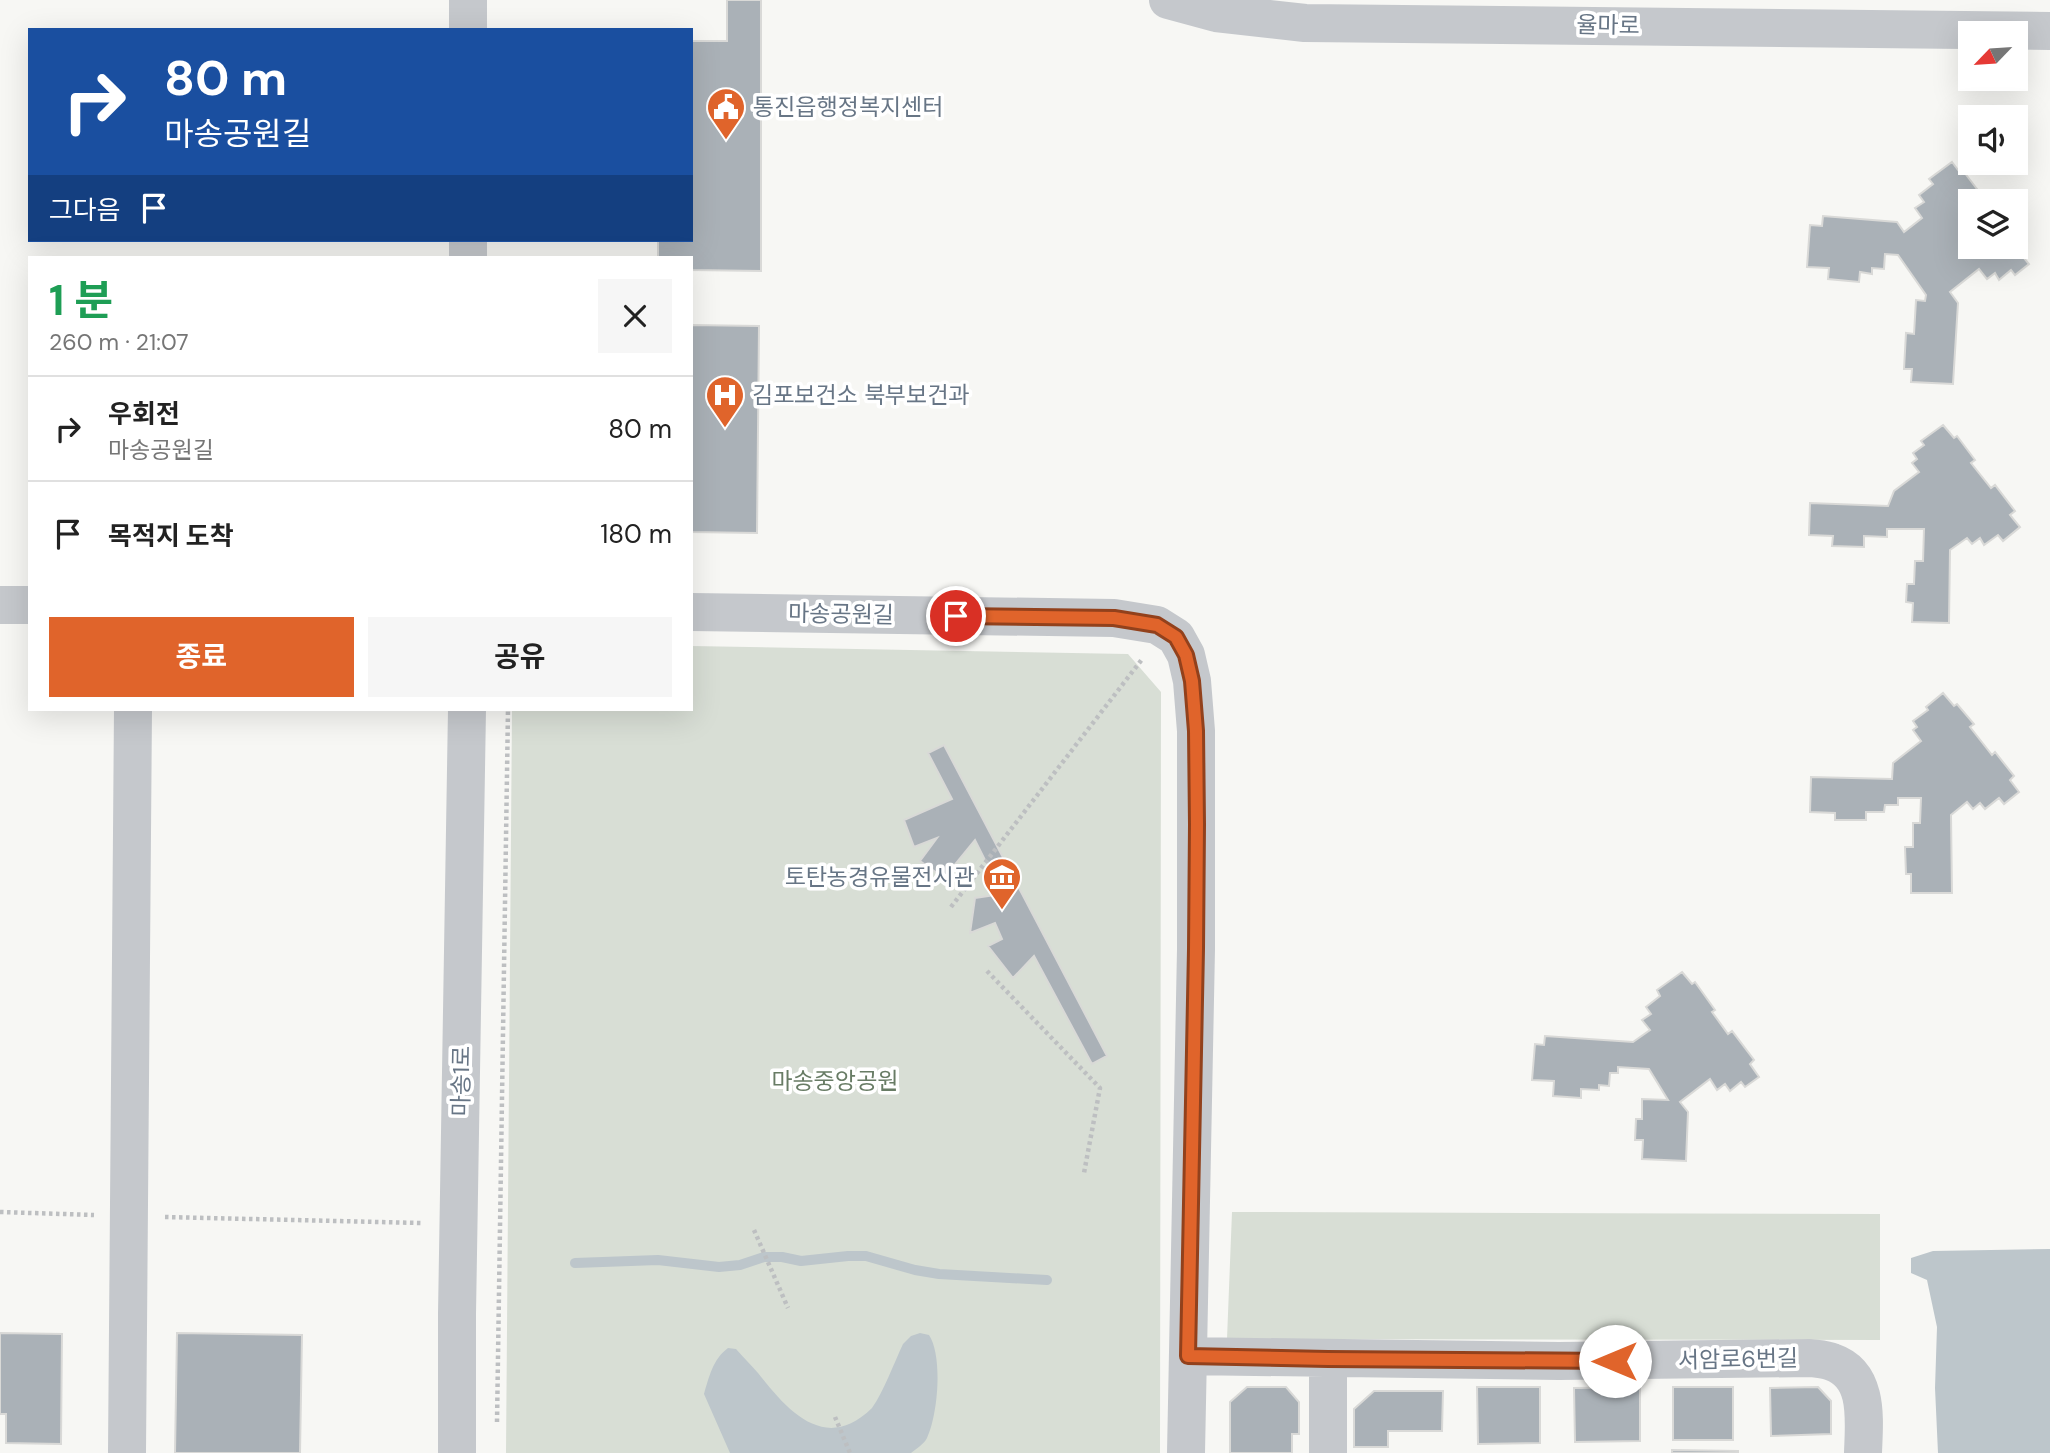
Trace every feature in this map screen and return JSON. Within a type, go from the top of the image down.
[{"type":"street","points":[[468,0],[468,28]]},
{"type":"street","name":"율마로","points":[[1168,0],[1216,13],[1305,23],[2050,31]]},
{"type":"street","points":[[0,605],[28,605]]},
{"type":"street","name":"마송공원길","points":[[693,612],[1114,618],[1157,625],[1176,637],[1186,655],[1192,681],[1196,731],[1196,963],[1186,1453]]},
{"type":"street","points":[[127,1453],[133,711]]},
{"type":"street","name":"마송1로","points":[[457,1453],[467,711]]},
{"type":"street","name":"서암로6번길","points":[[1188,1356],[1559,1361],[1810,1358],[1831,1362],[1850,1371],[1860,1390],[1864,1408],[1863,1453]]},
{"type":"street","points":[[1328,1359],[1328,1453]]},
{"type":"path","points":[[1132,652],[1152,665]]},
{"type":"path","points":[[951,907],[1143,657]]},
{"type":"path","points":[[497,1427],[508,711]]},
{"type":"path","points":[[986,971],[1100,1088],[1084,1173]]},
{"type":"path","points":[[0,1212],[459,1224]]},
{"type":"path","points":[[754,1230],[788,1308]]},
{"type":"path","points":[[835,1417],[850,1453]]},
{"type":"green space","name":"마송중앙공원","points":[[693,646],[1128,654],[1161,692],[1160,1453],[506,1453],[512,711],[693,711]]},
{"type":"green space","points":[[1232,1212],[1880,1214],[1880,1340],[1227,1339]]},
{"type":"shaded area","points":[[2050,1249],[2050,1453],[1938,1453],[1935,1388],[1937,1327],[1927,1280],[1911,1273],[1911,1258],[1933,1251]]},
{"type":"shaded area","points":[[920,1333],[929,1335],[936,1357],[936,1401],[927,1438],[911,1453],[730,1453],[704,1394],[715,1363],[728,1348],[736,1349],[782,1402],[796,1414],[824,1427],[839,1427],[855,1421],[872,1408],[903,1344],[911,1336]]},
{"type":"building","name":"통진읍행정복지센터","points":[[727,0],[761,0],[761,271],[693,270],[693,256],[658,256],[658,242],[693,242],[693,41],[727,41]]},
{"type":"building","points":[[1952,162],[1958,175],[1966,175],[1977,189],[1958,189],[1958,259],[2025,259],[2029,264],[2015,275],[2011,270],[1999,280],[1995,273],[1987,279],[1979,269],[1950,292],[1958,303],[1953,384],[1911,382],[1912,369],[1904,369],[1906,333],[1914,334],[1916,300],[1925,301],[1926,295],[1898,255],[1885,254],[1884,269],[1872,268],[1872,274],[1860,272],[1859,282],[1828,279],[1829,268],[1807,267],[1810,225],[1822,226],[1823,216],[1897,222],[1904,232],[1922,218],[1915,208],[1924,202],[1919,195],[1933,184],[1929,179]]},
{"type":"building","name":"김포보건소 북부보건과","points":[[693,325],[759,326],[757,533],[693,532]]},
{"type":"building","points":[[1943,425],[1954,438],[1957,436],[1975,460],[1971,463],[1991,488],[1995,485],[2015,511],[2010,515],[2020,527],[2003,541],[1998,535],[1984,545],[1980,538],[1972,544],[1967,538],[1950,550],[1949,623],[1912,622],[1913,603],[1906,602],[1907,584],[1914,584],[1915,561],[1923,561],[1924,529],[1887,529],[1887,537],[1864,536],[1864,547],[1832,546],[1833,536],[1809,535],[1810,503],[1888,506],[1894,491],[1919,472],[1912,463],[1917,459],[1913,453],[1924,445],[1921,441]]},
{"type":"building","points":[[1943,693],[1954,706],[1957,704],[1974,724],[1970,727],[1992,755],[1995,752],[2014,776],[2010,780],[2019,792],[2004,804],[1999,798],[1985,809],[1980,803],[1973,809],[1967,802],[1951,815],[1952,893],[1911,893],[1911,874],[1906,874],[1905,847],[1913,847],[1913,823],[1920,823],[1921,798],[1898,798],[1898,805],[1885,805],[1884,812],[1866,812],[1866,820],[1835,820],[1835,813],[1810,812],[1811,777],[1892,779],[1893,763],[1921,741],[1913,730],[1917,727],[1913,721],[1928,710],[1926,707]]},
{"type":"building","name":"토탄농경유물전시관","points":[[944,745],[1107,1056],[1092,1064],[1034,956],[1013,978],[988,946],[1002,939],[995,923],[970,933],[975,898],[1002,894],[975,840],[944,878],[920,861],[937,838],[914,847],[904,820],[952,799],[928,753]]},
{"type":"building","points":[[1682,972],[1692,984],[1695,982],[1728,1034],[1732,1031],[1754,1060],[1750,1064],[1759,1077],[1745,1087],[1741,1082],[1730,1091],[1725,1084],[1717,1090],[1710,1079],[1680,1102],[1688,1112],[1686,1161],[1642,1159],[1643,1140],[1635,1140],[1636,1119],[1642,1119],[1642,1099],[1668,1100],[1649,1069],[1618,1067],[1618,1073],[1610,1073],[1609,1086],[1599,1085],[1599,1090],[1581,1089],[1581,1098],[1553,1096],[1554,1081],[1532,1080],[1535,1044],[1544,1045],[1545,1036],[1633,1042],[1650,1030],[1642,1020],[1651,1014],[1646,1007],[1660,996],[1657,990]]},
{"type":"building","points":[[0,1333],[62,1334],[61,1444],[6,1443],[6,1414],[0,1414]]},
{"type":"building","points":[[177,1333],[302,1335],[300,1453],[175,1453]]},
{"type":"building","points":[[1247,1387],[1286,1387],[1299,1402],[1299,1434],[1292,1434],[1292,1453],[1230,1453],[1230,1402]]},
{"type":"building","points":[[1477,1387],[1540,1387],[1540,1443],[1478,1444]]},
{"type":"building","points":[[1640,1387],[1640,1441],[1575,1442],[1574,1388]]},
{"type":"building","points":[[1673,1387],[1733,1387],[1733,1440],[1673,1440]]},
{"type":"building","points":[[1818,1387],[1831,1401],[1831,1434],[1771,1436],[1770,1388]]},
{"type":"building","points":[[1374,1391],[1443,1391],[1442,1431],[1388,1431],[1388,1447],[1354,1447],[1354,1409]]},
{"type":"building","points":[[1672,1450],[1738,1451],[1738,1453],[1672,1453]]},
{"type":"waterway","points":[[575,1263],[658,1260],[719,1267],[740,1265],[764,1257],[801,1261],[866,1256],[939,1274],[1047,1280]]},
{"type":"place","name":"통진읍행정복지센터","points":[[726,141]]},
{"type":"place","name":"김포보건소 북부보건과","points":[[725,429]]},
{"type":"place","name":"토탄농경유물전시관","points":[[1002,911]]},
{"type":"route","points":[[956,616],[1114,618],[1157,625],[1176,637],[1186,655],[1192,681],[1196,731],[1197,824],[1188,1356],[1615,1361]]}]
